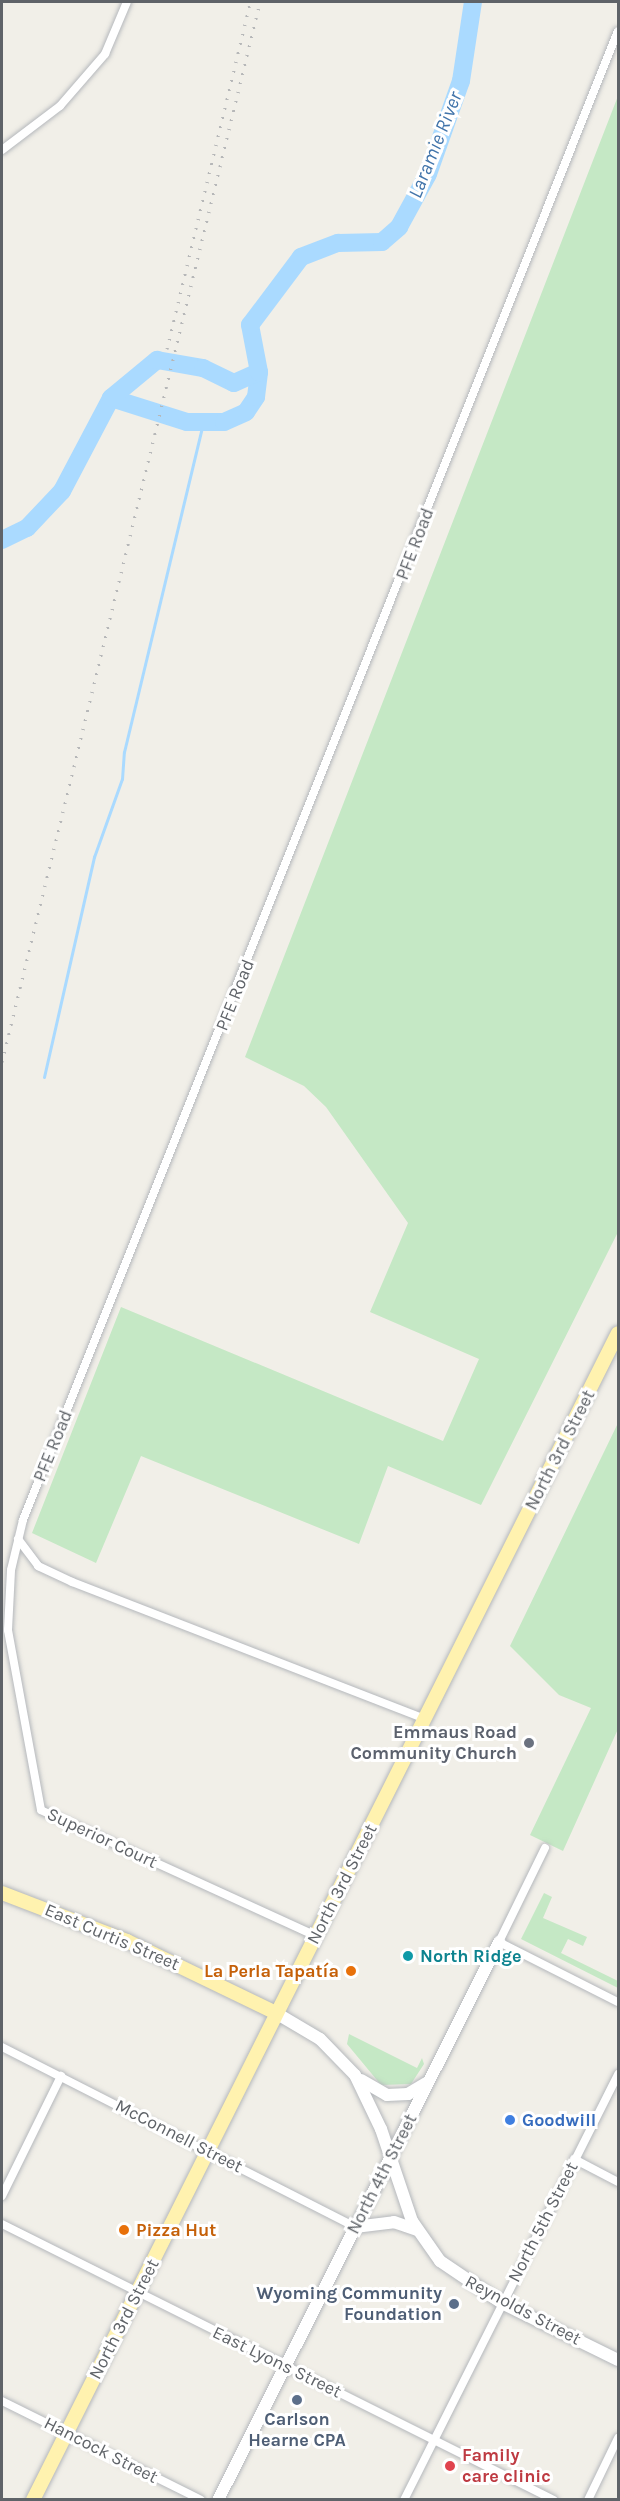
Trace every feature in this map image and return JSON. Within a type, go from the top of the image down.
[{"type":"main road","name":"North 3rd Street","points":[[33,2499],[618,1333]]},
{"type":"main road","name":"East Curtis Street","points":[[2,1893],[127,1941],[276,2013]]},
{"type":"street","points":[[2,150],[60,106],[105,54],[127,2]]},
{"type":"street","name":"PFE Road","points":[[18,1539],[618,31]]},
{"type":"street","points":[[18,1539],[38,1566],[72,1582],[426,1719]]},
{"type":"street","name":"Superior Court","points":[[18,1539],[7,1610],[22,1724],[41,1810],[316,1936]]},
{"type":"street","name":"North 4th Street","points":[[218,2499],[545,1848]]},
{"type":"street","points":[[499,1942],[618,2002]]},
{"type":"street","name":"East Curtis Street","points":[[276,2013],[320,2039],[356,2075],[391,2155]]},
{"type":"street","name":"McConnell Street","points":[[2,2047],[355,2227]]},
{"type":"street","name":"North 5th Street","points":[[404,2499],[618,2074]]},
{"type":"street","points":[[356,2075],[387,2095],[408,2094],[429,2080]]},
{"type":"street","points":[[2,2196],[61,2076]]},
{"type":"street","name":"Reynolds Street","points":[[391,2155],[417,2230],[440,2261],[502,2303],[618,2360]]},
{"type":"street","points":[[574,2159],[618,2182]]},
{"type":"street","points":[[355,2227],[394,2222],[417,2230]]},
{"type":"street","name":"East Lyons Street","points":[[2,2224],[285,2367],[554,2499]]},
{"type":"street","name":"Hancock Street","points":[[2,2401],[201,2499]]},
{"type":"street","points":[[588,2499],[618,2438]]},
{"type":"green space","points":[[618,96],[618,1232],[481,1505],[388,1466],[359,1544],[141,1456],[96,1563],[32,1533],[121,1307],[443,1441],[479,1359],[370,1312],[408,1223],[326,1107],[304,1086],[245,1057]]},
{"type":"green space","points":[[618,1423],[618,1729],[563,1851],[530,1835],[591,1708],[559,1695],[510,1646]]},
{"type":"green space","points":[[544,1893],[552,1897],[543,1918],[587,1937],[583,1946],[568,1939],[561,1953],[618,1981],[618,1988],[521,1939]]},
{"type":"green space","points":[[349,2034],[417,2068],[422,2058],[424,2064],[411,2084],[381,2085],[347,2044]]},
{"type":"waterway","name":"Laramie River","points":[[2,540],[27,528],[62,491],[111,398],[157,360],[203,368],[234,383],[259,372],[250,325],[301,257],[338,243],[382,242],[399,227],[428,174],[461,81],[473,2]]},
{"type":"waterway","name":"Laramie River","points":[[111,398],[187,422],[224,422],[246,412],[256,397],[259,372]]},
{"type":"waterway","points":[[44,1077],[94,857],[122,779],[124,752],[203,422]]},
{"type":"railway","points":[[167,349],[250,2]]},
{"type":"railway","points":[[2,1062],[260,2]]},
{"type":"place","name":"Emmaus Road Community Church","points":[[529,1743]]},
{"type":"place","name":"North Ridge","points":[[408,1956]]},
{"type":"place","name":"La Perla Tapatía","points":[[351,1971]]},
{"type":"place","name":"Goodwill","points":[[510,2120]]},
{"type":"place","name":"Pizza Hut","points":[[124,2230]]},
{"type":"place","name":"Wyoming Community Foundation","points":[[454,2304]]},
{"type":"place","name":"Carlson Hearne CPA","points":[[297,2400]]},
{"type":"place","name":"Family care clinic","points":[[450,2466]]}]
